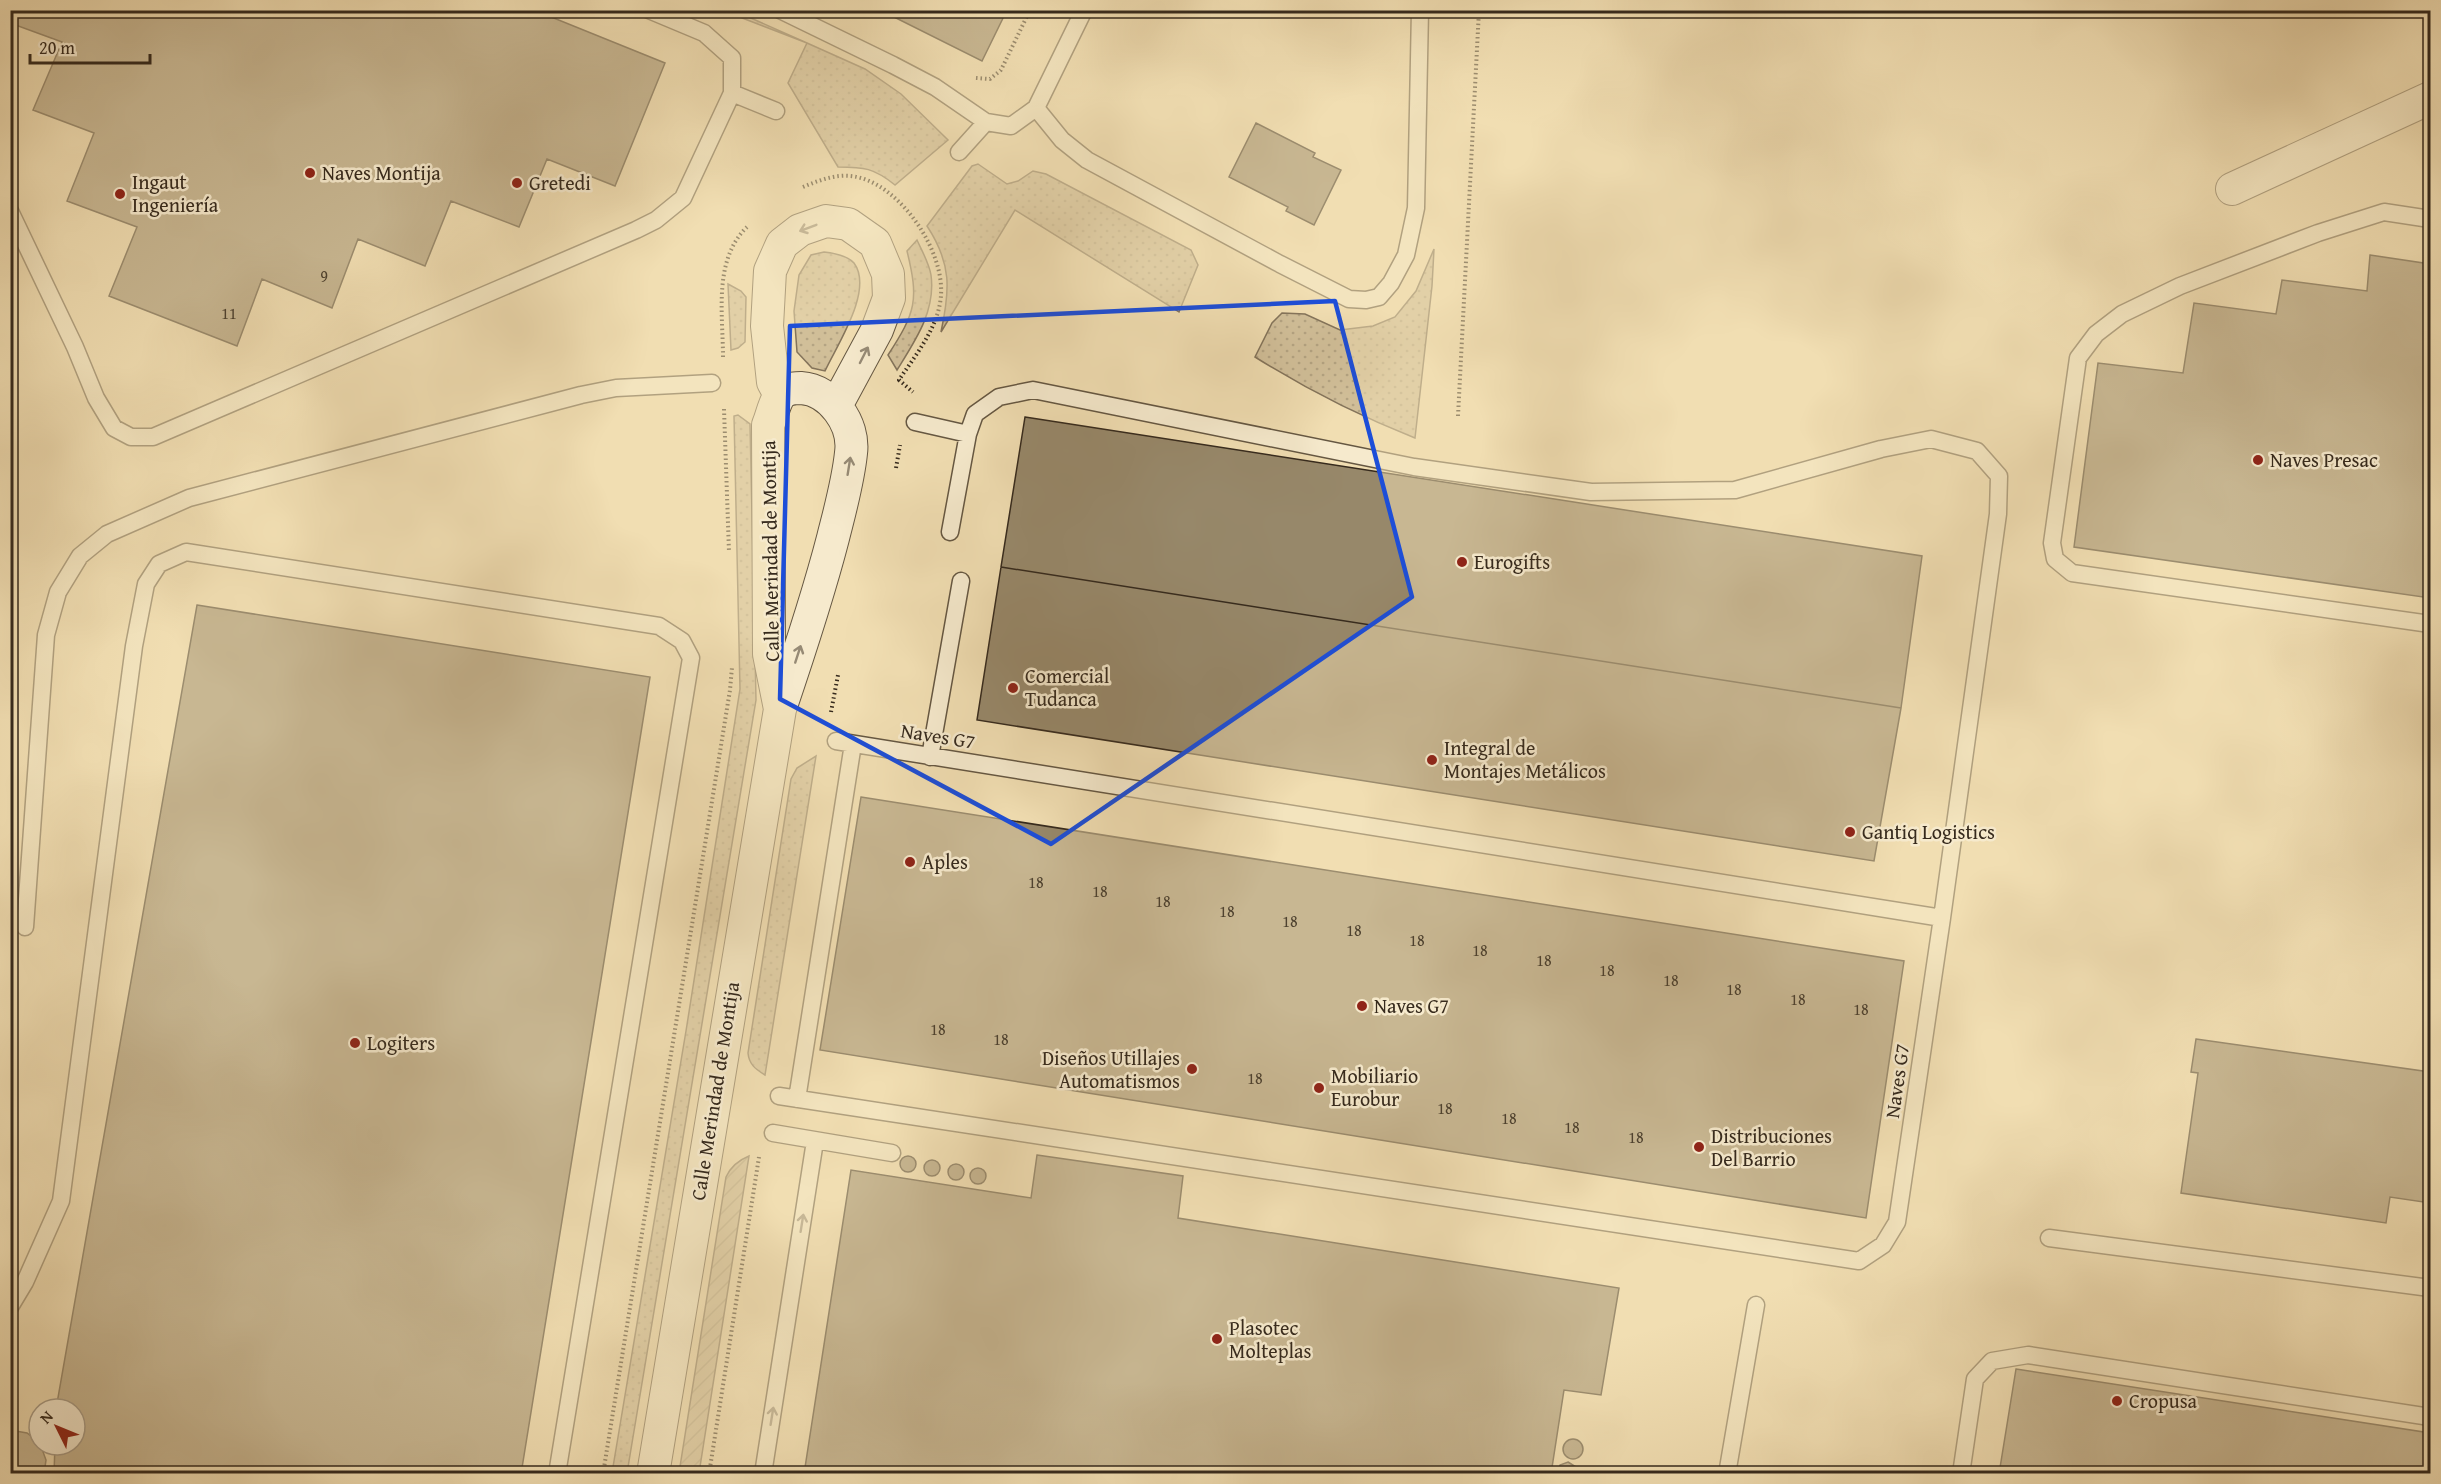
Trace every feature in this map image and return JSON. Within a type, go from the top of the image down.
[{"type":"street","points":[[2232,189],[2430,98]]},
{"type":"street","points":[[780,394],[773,382],[767,326],[770,271],[782,244],[800,230],[826,221],[848,224],[875,243],[888,274],[889,298],[877,330],[836,406]]},
{"type":"street","name":"Calle Merindad de Montija","points":[[653,1473],[780,710],[818,596],[847,481],[852,450],[850,434],[836,406],[811,389],[791,388],[780,394],[768,425],[769,654],[780,710]]},
{"type":"lane","points":[[10,211],[75,347],[96,398],[114,428],[131,437],[153,437],[656,220],[683,198],[732,93],[732,58],[704,33],[649,10]]},
{"type":"lane","points":[[780,10],[935,87],[986,122],[1011,126],[1036,108],[1084,10]]},
{"type":"lane","points":[[1036,108],[1062,140],[1087,160],[1280,264],[1349,298],[1366,300],[1379,297],[1391,283],[1406,255],[1416,208],[1420,10]]},
{"type":"lane","points":[[732,93],[776,111]]},
{"type":"lane","points":[[959,152],[986,122]]},
{"type":"lane","points":[[2430,219],[2384,212],[2318,233],[2180,286],[2122,314],[2096,334],[2078,358],[2052,543],[2055,560],[2072,573],[2430,624]]},
{"type":"lane","points":[[25,927],[46,635],[58,592],[80,556],[107,534],[189,498],[581,395],[615,388],[712,383]]},
{"type":"lane","points":[[950,532],[968,434],[975,414],[999,397],[1033,390],[1414,467],[1591,492],[1735,490],[1881,449],[1930,439],[1977,452],[1999,476],[1998,514],[1942,918]]},
{"type":"lane","points":[[915,422],[968,434]]},
{"type":"lane","points":[[10,1307],[25,1282],[61,1201],[134,646],[146,584],[159,564],[186,552],[659,626],[682,640],[691,658],[557,1473]]},
{"type":"lane","points":[[930,757],[961,581]]},
{"type":"lane","name":"Naves G7","points":[[779,1096],[1859,1261],[1883,1245],[1897,1222],[1942,918],[836,741]]},
{"type":"lane","points":[[797,1099],[853,744]]},
{"type":"lane","points":[[773,1133],[892,1153]]},
{"type":"lane","points":[[763,1473],[815,1141]]},
{"type":"lane","points":[[2049,1238],[2430,1288]]},
{"type":"lane","points":[[1727,1473],[1756,1305]]},
{"type":"lane","points":[[1961,1473],[1975,1379],[1992,1361],[2028,1355],[2430,1417]]},
{"type":"path","points":[[965,73],[976,78],[990,79],[1000,70],[1030,10]]},
{"type":"path","points":[[1458,416],[1479,10]]},
{"type":"highlighted area","points":[[1335,301],[1412,597],[1051,844],[780,699],[790,326]]},
{"type":"shaded area","points":[[724,11],[735,11],[807,43]]},
{"type":"shaded area","points":[[807,43],[865,69],[901,94],[948,140],[895,185],[881,175],[868,170],[838,167],[788,83]]},
{"type":"shaded area","points":[[978,164],[1007,184],[1018,181],[1033,171],[1046,174],[1191,250],[1198,265],[1179,312],[1015,210],[941,332],[947,278],[941,253],[927,226],[972,166]]},
{"type":"shaded area","points":[[917,240],[931,275],[930,301],[923,325],[897,370],[888,355],[904,328],[912,305],[913,282],[907,251]]},
{"type":"shaded area","points":[[1434,249],[1415,438],[1333,401],[1255,357],[1272,323],[1282,313],[1305,314],[1340,330],[1373,326],[1395,317],[1416,291]]},
{"type":"shaded area","points":[[824,252],[844,256],[854,263],[859,274],[860,288],[852,317],[825,371],[812,368],[797,352],[794,311],[799,275],[811,255]]},
{"type":"shaded area","points":[[728,284],[741,291],[746,297],[745,342],[731,350]]},
{"type":"shaded area","points":[[738,415],[750,424],[756,700],[627,1473],[612,1473],[686,1031],[740,689],[734,416]]},
{"type":"shaded area","points":[[816,756],[765,1075],[753,1066],[748,1053],[791,779],[797,768]]},
{"type":"shaded area","points":[[749,1156],[699,1473],[679,1473],[726,1177],[736,1164]]},
{"type":"building","name":"Naves Montija","points":[[10,10],[534,10],[665,63],[615,186],[547,159],[519,227],[451,201],[425,266],[358,239],[332,308],[262,279],[237,346],[109,296],[137,227],[67,201],[94,133],[33,110],[62,42],[10,23]]},
{"type":"building","points":[[880,10],[1007,10],[982,61]]},
{"type":"building","points":[[1256,123],[1315,153],[1313,157],[1341,170],[1314,225],[1286,211],[1288,207],[1229,177]]},
{"type":"building","name":"Naves Presac","points":[[2370,255],[2430,264],[2430,598],[2074,547],[2098,363],[2183,373],[2194,303],[2276,314],[2282,280],[2367,291]]},
{"type":"building","name":"Eurogifts","points":[[1025,417],[1922,556],[1901,708],[1001,567]]},
{"type":"building","points":[[1001,567],[1901,708],[1874,861],[977,720]]},
{"type":"building","name":"Logiters","points":[[197,605],[650,677],[521,1474],[54,1474],[55,1457],[87,1457],[87,1397],[58,1397]]},
{"type":"building","name":"Naves G7","points":[[861,797],[1904,961],[1866,1218],[820,1050]]},
{"type":"building","points":[[2196,1039],[2430,1072],[2430,1203],[2390,1197],[2386,1223],[2181,1193],[2198,1073],[2191,1072]]},
{"type":"building","name":"Plasotec Molteplas","points":[[1037,1155],[1183,1176],[1178,1218],[1619,1288],[1601,1395],[1564,1390],[1551,1474],[804,1474],[851,1170],[1031,1198]]},
{"type":"building","points":[[908,1156],[914,1158],[916,1164],[914,1170],[908,1172],[902,1170],[900,1164],[902,1158]]},
{"type":"building","points":[[932,1160],[938,1162],[940,1168],[938,1174],[932,1176],[926,1174],[924,1168],[926,1162]]},
{"type":"building","points":[[956,1164],[962,1166],[964,1172],[962,1178],[956,1180],[950,1178],[948,1172],[950,1166]]},
{"type":"building","points":[[978,1168],[984,1170],[986,1176],[984,1182],[978,1184],[972,1182],[970,1176],[972,1170]]},
{"type":"building","name":"Cropusa","points":[[2016,1369],[2430,1433],[2430,1474],[1999,1474]]},
{"type":"building","points":[[10,1430],[27,1433],[27,1457],[45,1457],[44,1474],[10,1474]]},
{"type":"building","points":[[1569,1439],[1577,1439],[1583,1445],[1583,1453],[1577,1459],[1569,1459],[1563,1453],[1563,1445]]},
{"type":"building","points":[[1568,1462],[1576,1467],[1577,1474],[1557,1474],[1560,1465]]},
{"type":"place","name":"Naves Montija","points":[[310,173]]},
{"type":"place","name":"Gretedi","points":[[517,183]]},
{"type":"place","name":"Ingaut Ingeniería","points":[[120,194]]},
{"type":"place","name":"Naves Presac","points":[[2258,460]]},
{"type":"place","name":"Eurogifts","points":[[1462,562]]},
{"type":"place","name":"Comercial Tudanca","points":[[1013,688]]},
{"type":"place","name":"Integral de Montajes Metálicos","points":[[1432,760]]},
{"type":"place","name":"Gantiq Logistics","points":[[1850,832]]},
{"type":"place","name":"Aples","points":[[910,862]]},
{"type":"place","name":"Naves G7","points":[[1362,1006]]},
{"type":"place","name":"Logiters","points":[[355,1043]]},
{"type":"place","name":"Diseños Utillajes Automatismos","points":[[1192,1069]]},
{"type":"place","name":"Mobiliario Eurobur","points":[[1319,1088]]},
{"type":"place","name":"Distribuciones Del Barrio","points":[[1699,1147]]},
{"type":"place","name":"Plasotec Molteplas","points":[[1217,1339]]},
{"type":"place","name":"Cropusa","points":[[2117,1401]]}]
